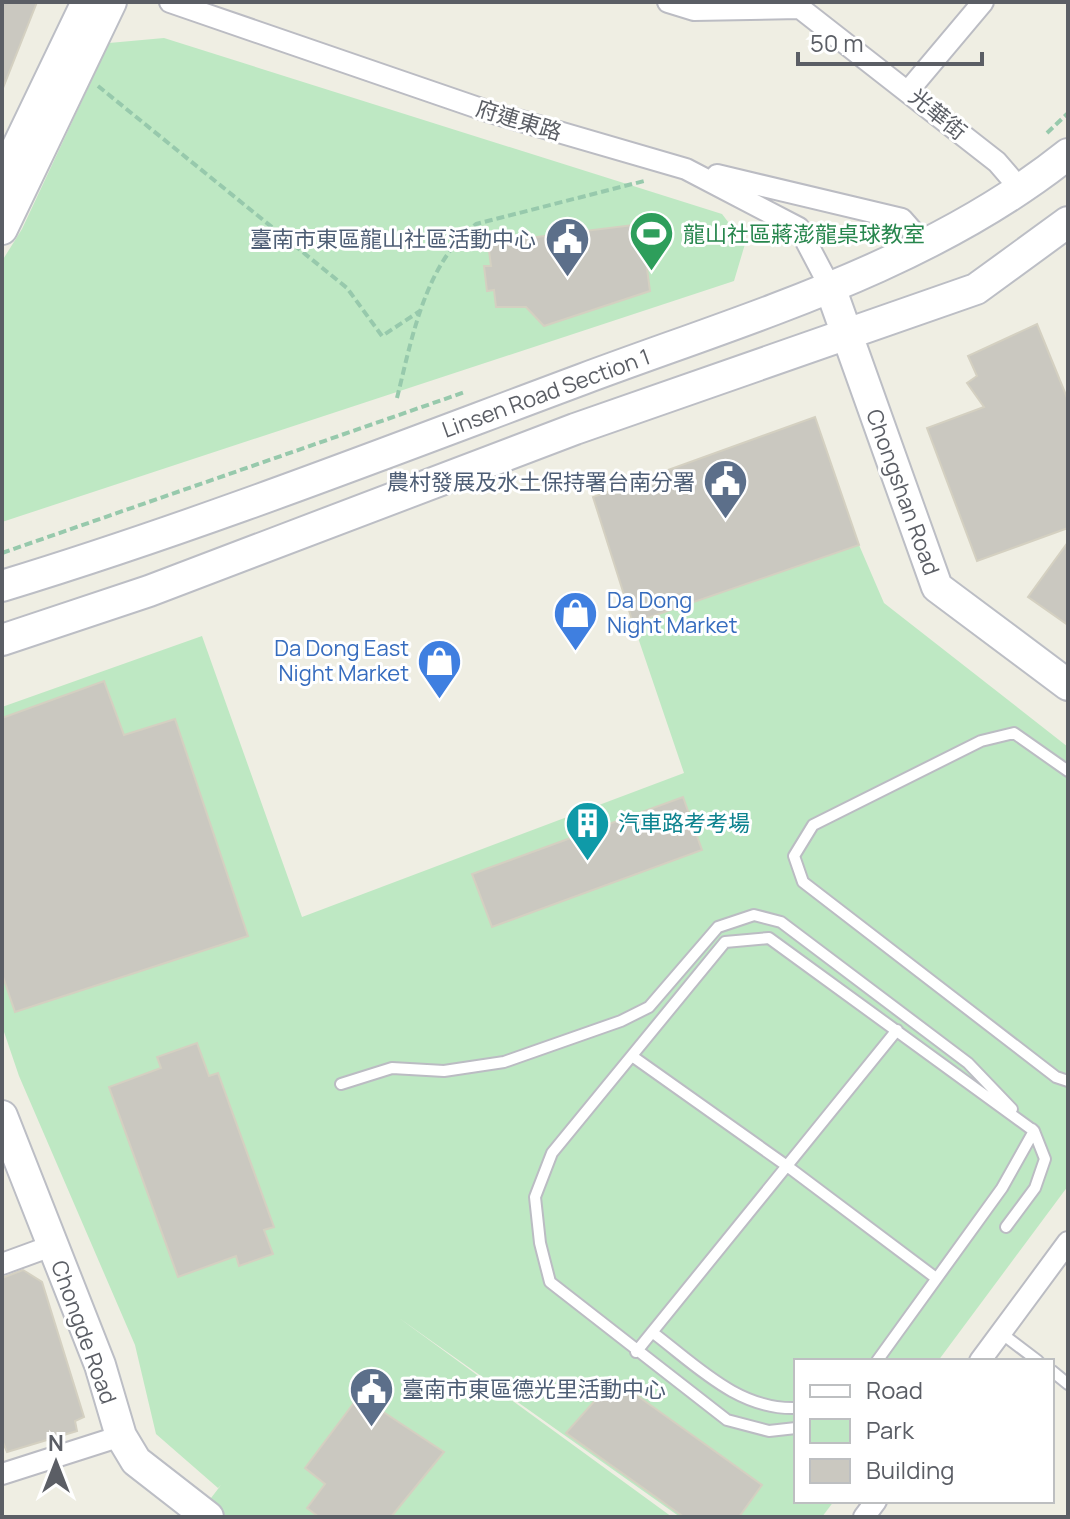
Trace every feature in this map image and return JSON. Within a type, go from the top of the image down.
[{"type":"street","points":[[2,179],[87,2]]},
{"type":"street","points":[[2,229],[111,2]]},
{"type":"street","name":"府連東路","points":[[170,2],[490,112],[686,169],[799,228],[830,287]]},
{"type":"street","name":"光華街","points":[[668,2],[694,10],[800,8],[909,90],[997,162],[1022,191]]},
{"type":"street","points":[[909,90],[983,2]]},
{"type":"street","name":"Linsen Road Section 1","points":[[2,586],[152,540],[830,287],[924,244],[1022,191],[1068,154]]},
{"type":"street","points":[[686,169],[902,219],[924,244]]},
{"type":"street","name":"Linsen Road Section 1","points":[[2,640],[149,591],[575,429],[846,331],[976,289],[1068,222]]},
{"type":"street","name":"Chongshan Road","points":[[830,287],[937,587],[1068,685]]},
{"type":"street","name":"Chongde Road","points":[[2,1116],[100,1365],[121,1436],[136,1461],[201,1515]]},
{"type":"street","points":[[982,1359],[1068,1242]]},
{"type":"street","points":[[2,1264],[54,1245]]},
{"type":"street","points":[[2,1474],[121,1436]]},
{"type":"lane","points":[[1068,771],[1014,733],[981,741],[813,825],[794,856],[803,882],[1056,1077],[1068,1081]]},
{"type":"lane","points":[[341,1084],[392,1068],[444,1071],[504,1062],[621,1021],[649,1007],[718,927],[754,915],[781,922],[968,1063],[1034,1131],[1045,1159],[1035,1188],[1006,1227]]},
{"type":"lane","points":[[794,1428],[769,1431],[727,1420],[550,1282],[540,1243],[535,1197],[552,1153],[725,942],[769,938],[1034,1131]]},
{"type":"lane","points":[[636,1352],[897,1030]]},
{"type":"lane","points":[[632,1056],[787,1166],[936,1278]]},
{"type":"lane","points":[[878,1359],[1002,1188],[1034,1131]]},
{"type":"lane","points":[[652,1332],[734,1395],[776,1409],[794,1408]]},
{"type":"lane","points":[[1001,1333],[1035,1359]]},
{"type":"path","points":[[90,79],[347,288],[382,336],[420,311]]},
{"type":"path","points":[[397,398],[420,311],[442,262],[461,235],[476,224],[647,180]]},
{"type":"path","points":[[2,553],[469,390]]},
{"type":"green space","points":[[164,38],[722,214],[745,244],[734,281],[2,522],[2,261],[22,229],[109,43]]},
{"type":"green space","points":[[859,545],[884,603],[1068,747],[1068,1186],[939,1359],[794,1359],[794,1503],[832,1503],[822,1517],[680,1517],[399,1318],[672,1517],[228,1517],[208,1502],[221,1485],[218,1488],[156,1434],[135,1345],[19,1076],[2,1026],[2,707],[202,636],[302,917],[684,773],[633,623]]},
{"type":"building","points":[[2,2],[37,2],[3,88],[2,88]]},
{"type":"building","name":"臺南市東區龍山社區活動中心","points":[[641,224],[650,291],[544,326],[526,307],[496,307],[494,290],[487,291],[484,266],[491,266],[488,243]]},
{"type":"building","points":[[1037,324],[1068,400],[1068,528],[977,561],[927,428],[984,407],[967,383],[977,376],[968,356]]},
{"type":"building","name":"農村發展及水土保持署台南分署","points":[[815,417],[859,545],[633,623],[593,497]]},
{"type":"building","points":[[1068,542],[1068,625],[1028,597]]},
{"type":"building","points":[[104,681],[124,735],[175,719],[248,936],[15,1012],[2,974],[2,718]]},
{"type":"building","name":"汽車路考考場","points":[[683,797],[702,850],[492,927],[472,874]]},
{"type":"building","points":[[197,1043],[209,1076],[218,1073],[274,1227],[264,1230],[273,1254],[239,1266],[236,1256],[178,1277],[109,1087],[161,1068],[157,1057]]},
{"type":"building","points":[[23,1270],[42,1282],[84,1417],[75,1421],[77,1431],[7,1452],[2,1440],[2,1278]]},
{"type":"building","points":[[614,1379],[762,1485],[739,1517],[684,1517],[566,1433]]},
{"type":"building","name":"臺南市東區德光里活動中心","points":[[359,1396],[444,1452],[391,1517],[319,1517],[307,1508],[325,1484],[305,1468]]},
{"type":"place","name":"龍山社區蔣澎龍桌球教室","points":[[652,273]]},
{"type":"place","name":"臺南市東區龍山社區活動中心","points":[[567,278]]},
{"type":"place","name":"農村發展及水土保持署台南分署","points":[[726,521]]},
{"type":"place","name":"Da Dong Night Market","points":[[576,652]]},
{"type":"place","name":"Da Dong East Night Market","points":[[440,700]]},
{"type":"place","name":"汽車路考考場","points":[[587,862]]},
{"type":"place","name":"臺南市東區德光里活動中心","points":[[371,1428]]}]
